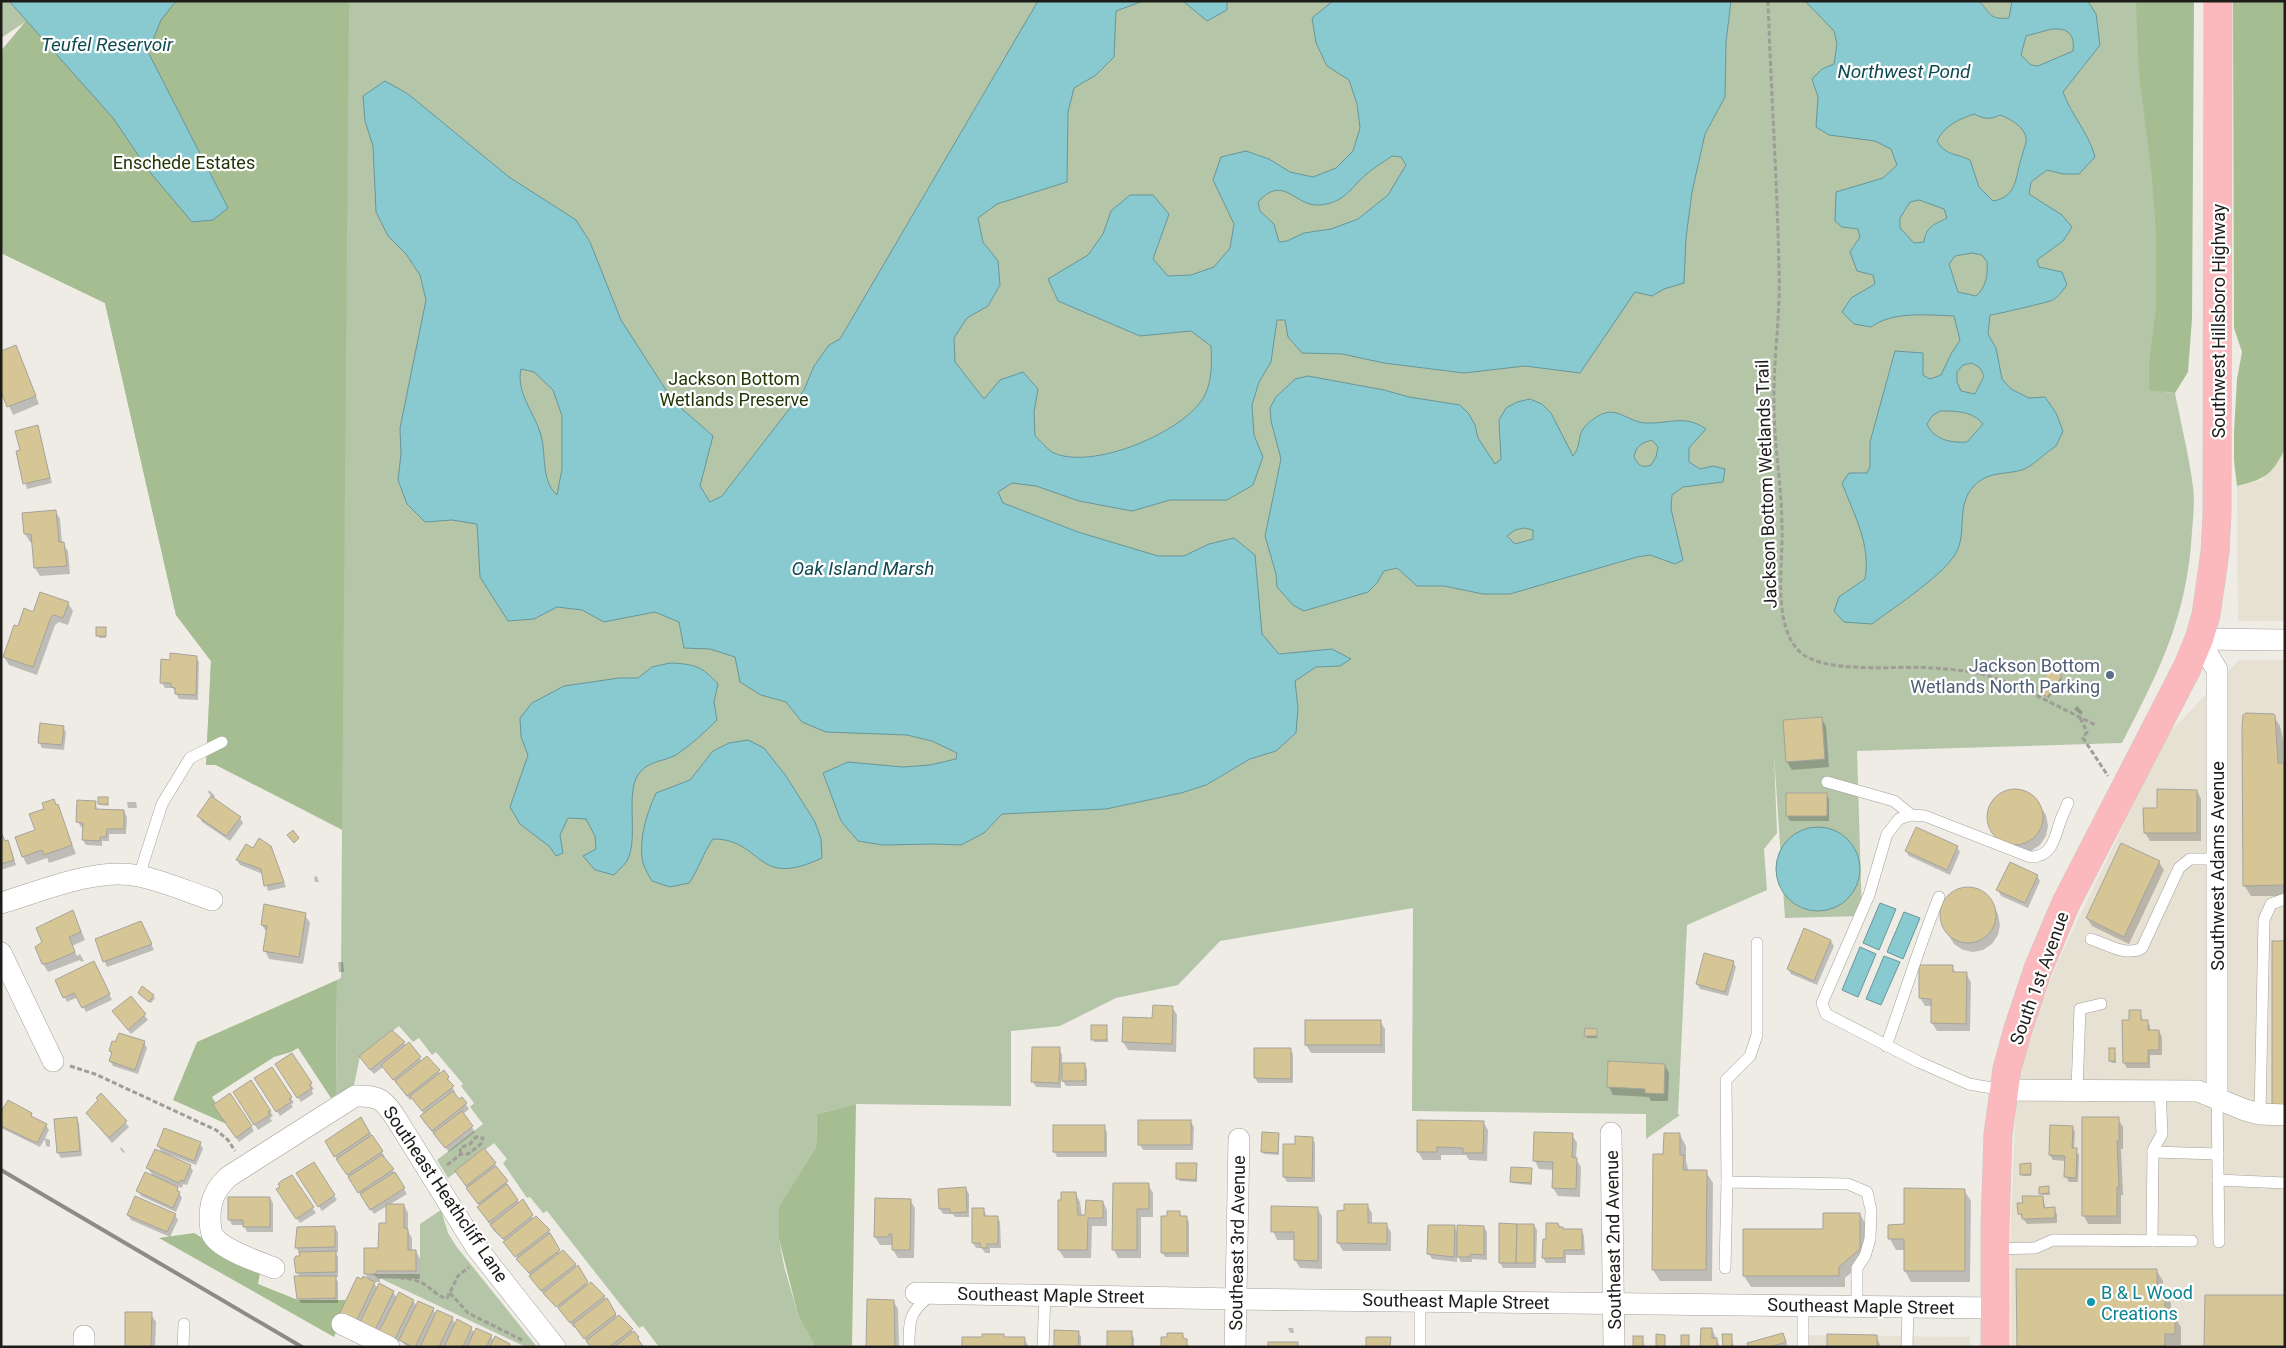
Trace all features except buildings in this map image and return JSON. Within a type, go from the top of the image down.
[{"type":"main road","name":"Southwest Hillsboro Highway","points":[[2199,639],[2210,590],[2217,514],[2218,1]]},
{"type":"main road","name":"South 1st Avenue","points":[[1995,1347],[1998,1134],[2004,1090],[2018,1029],[2038,969],[2066,903],[2178,688],[2199,639]]},
{"type":"street","points":[[2199,639],[2285,640]]},
{"type":"street","name":"Southwest Adams Avenue","points":[[2199,639],[2217,670],[2217,1098]]},
{"type":"street","points":[[1,903],[95,876],[117,874],[139,876],[212,900]]},
{"type":"street","points":[[1,953],[53,1060]]},
{"type":"street","points":[[2004,1090],[2198,1091],[2260,1114],[2285,1115]]},
{"type":"street","name":"Southeast Heathcliff Lane","points":[[274,1268],[220,1244],[213,1236],[210,1227],[211,1202],[216,1189],[228,1177],[355,1096],[378,1097],[386,1103],[482,1255],[549,1340]]},
{"type":"street","name":"Southeast 2nd Avenue","points":[[1611,1133],[1614,1347]]},
{"type":"street","name":"Southeast 3rd Avenue","points":[[1235,1347],[1239,1139]]},
{"type":"street","name":"Southeast Maple Street","points":[[925,1293],[1236,1299],[1996,1308]]},
{"type":"street","points":[[342,1324],[389,1347]]},
{"type":"lane","points":[[139,876],[162,804],[190,758],[222,742]]},
{"type":"lane","points":[[1827,782],[1894,801],[1912,815]]},
{"type":"lane","points":[[2004,1090],[1969,1084],[1886,1046],[1826,1014],[1822,1003],[1869,895],[1887,834],[1899,820],[1912,815],[1925,816],[2030,857],[2040,857],[2049,852],[2068,803]]},
{"type":"lane","points":[[2091,939],[2126,952],[2136,952],[2142,948],[2178,868],[2190,859],[2217,860]]},
{"type":"lane","points":[[1886,1046],[1904,999],[1922,940],[1939,897]]},
{"type":"lane","points":[[2260,1114],[2264,920],[2271,904],[2285,899]]},
{"type":"lane","points":[[1726,1268],[1726,1080],[1750,1056],[1757,1035],[1757,943]]},
{"type":"lane","points":[[2077,1089],[2080,1009],[2101,1004]]},
{"type":"lane","points":[[2152,1241],[2153,1152],[2162,1134],[2160,1090]]},
{"type":"lane","points":[[2217,1098],[2219,1242]]},
{"type":"lane","points":[[2153,1152],[2218,1154]]},
{"type":"lane","points":[[2218,1180],[2285,1183]]},
{"type":"lane","points":[[1727,1182],[1848,1184],[1867,1192],[1871,1210],[1870,1239],[1865,1256],[1857,1268],[1857,1306]]},
{"type":"lane","points":[[1995,1249],[2035,1248],[2053,1240],[2192,1241]]},
{"type":"lane","points":[[909,1347],[909,1325],[912,1314],[925,1293]]},
{"type":"lane","points":[[1044,1347],[1045,1295]]},
{"type":"lane","points":[[1420,1300],[1420,1347]]},
{"type":"lane","points":[[1803,1305],[1803,1347]]},
{"type":"lane","points":[[1908,1307],[1908,1347]]},
{"type":"lane","points":[[183,1347],[184,1324]]},
{"type":"path","name":"Jackson Bottom Wetlands Trail","points":[[1768,1],[1780,303],[1774,360],[1774,405],[1782,530],[1780,582],[1784,617],[1790,636],[1800,652],[1816,662],[1836,666],[1931,668],[1977,673],[2004,681],[2096,725]]},
{"type":"path","points":[[2079,717],[2087,732],[2083,738],[2121,796]]},
{"type":"path","points":[[53,1060],[96,1074],[216,1130],[228,1140],[246,1166]]},
{"type":"path","points":[[432,1175],[461,1154],[468,1154],[481,1144],[482,1138],[476,1137],[470,1144],[460,1148],[461,1154]]},
{"type":"path","points":[[377,1277],[420,1282],[444,1298],[447,1298],[458,1276],[482,1255]]},
{"type":"path","points":[[450,1293],[468,1313],[528,1343],[549,1340]]},
{"type":"shaded area","points":[[2285,449],[2285,621],[2238,621],[2237,486],[2262,480],[2279,460]]},
{"type":"shaded area","points":[[2239,660],[2285,660],[2285,1347],[2011,1347],[2011,1213],[2016,1104],[2029,1036],[2058,961],[2167,735]]},
{"type":"shaded area","points":[[1807,1335],[1970,1337],[1970,1347],[1807,1347]]},
{"type":"green space","name":"Jackson Bottom Wetlands Preserve","points":[[1,1],[9,1],[27,20],[43,1],[2163,1],[2164,392],[2175,393],[2194,498],[2189,562],[2178,617],[2160,666],[2122,743],[1857,751],[1862,916],[1785,918],[1774,755],[1777,833],[1764,849],[1767,890],[1687,925],[1678,1114],[1680,1115],[1646,1139],[1646,1114],[1412,1111],[1413,908],[1220,941],[1178,985],[1116,998],[1060,1026],[1011,1031],[1011,1106],[856,1104],[817,1114],[816,1147],[779,1208],[779,1239],[784,1266],[798,1315],[815,1347],[659,1347],[643,1326],[639,1328],[547,1211],[543,1213],[530,1197],[527,1198],[503,1163],[507,1159],[494,1143],[448,1178],[437,1160],[483,1124],[470,1107],[474,1103],[461,1086],[463,1084],[436,1052],[432,1055],[419,1038],[413,1042],[399,1026],[360,1056],[354,1085],[336,1095],[337,980],[341,978],[342,830],[216,765],[206,765],[211,661],[176,615],[105,303],[1,253],[1,51],[25,22],[1,38]],"holes":[[[1012,659],[1340,666],[1316,667],[1294,681],[1276,751],[1250,759],[1206,785],[1181,793],[1106,809],[1012,813]]]},
{"type":"green space","name":"Enschede Estates","points":[[176,1],[349,1],[342,829],[216,765],[206,765],[211,661],[176,615],[105,303],[1,253],[1,51],[27,20],[113,118],[149,171],[192,222],[228,208],[148,52],[161,19]]},
{"type":"green space","points":[[2136,1],[2194,1],[2192,319],[2188,372],[2175,393],[2149,390],[2149,363],[2156,310],[2156,231],[2152,177],[2139,74]]},
{"type":"green space","points":[[2233,1],[2285,1],[2285,449],[2276,465],[2266,475],[2237,486],[2234,460],[2234,433],[2237,379],[2242,352],[2234,328]]},
{"type":"green space","points":[[337,980],[336,1095],[331,1098],[298,1048],[274,1057],[212,1097],[231,1126],[173,1100],[197,1042]]},
{"type":"green space","points":[[856,1104],[852,1347],[815,1347],[798,1315],[779,1239],[779,1207],[816,1147],[817,1114]]},
{"type":"green space","points":[[441,1210],[448,1233],[456,1246],[537,1347],[526,1347],[371,1274],[420,1274],[420,1224]]},
{"type":"green space","points":[[194,1233],[260,1273],[258,1284],[298,1300],[349,1300],[334,1337],[159,1238]]},
{"type":"water","name":"Teufel Reservoir","points":[[9,1],[176,1],[161,20],[148,52],[228,208],[213,220],[192,222],[149,171],[113,118]]},
{"type":"water","name":"Oak Island Marsh","points":[[1038,1],[1143,1],[1116,11],[1114,57],[1096,75],[1074,88],[1068,112],[1067,182],[997,204],[978,218],[983,242],[998,261],[1000,285],[988,306],[967,318],[954,338],[955,362],[984,399],[1000,380],[1023,372],[1038,389],[1034,412],[1035,436],[1052,452],[1069,457],[1089,457],[1112,453],[1136,445],[1158,435],[1195,409],[1205,395],[1209,383],[1211,346],[1191,331],[1140,336],[1058,301],[1048,279],[1088,255],[1103,234],[1111,211],[1130,195],[1153,195],[1169,214],[1153,259],[1168,276],[1191,275],[1214,267],[1230,248],[1234,224],[1213,180],[1221,157],[1246,151],[1269,159],[1290,172],[1313,177],[1336,168],[1353,151],[1360,128],[1357,104],[1349,80],[1327,66],[1316,43],[1312,18],[1333,1],[1731,1],[1726,42],[1725,97],[1705,134],[1692,192],[1686,238],[1684,283],[1664,289],[1652,296],[1635,292],[1580,373],[1525,366],[1464,373],[1384,363],[1342,354],[1302,353],[1288,337],[1285,320],[1277,320],[1271,362],[1259,382],[1252,405],[1254,435],[1263,457],[1253,485],[1227,500],[1170,500],[1132,511],[1079,501],[1036,486],[1012,483],[998,492],[1003,503],[1078,532],[1158,556],[1184,556],[1209,544],[1234,538],[1255,555],[1262,634],[1279,654],[1332,649],[1351,659],[1340,666],[1316,667],[1295,681],[1298,708],[1296,733],[1276,751],[1250,759],[1206,785],[1181,793],[1106,809],[1002,814],[984,833],[961,845],[883,845],[858,841],[841,821],[823,773],[848,762],[903,767],[930,765],[956,759],[957,753],[932,741],[907,735],[826,732],[802,722],[786,702],[761,695],[740,682],[735,657],[710,649],[684,648],[679,622],[655,612],[604,622],[582,610],[557,607],[534,619],[508,621],[480,577],[477,524],[452,520],[425,522],[407,504],[398,480],[401,454],[400,428],[426,300],[420,275],[406,254],[388,236],[376,212],[373,146],[365,121],[363,96],[385,81],[408,94],[509,177],[576,220],[590,242],[621,320],[673,401],[713,436],[700,486],[710,502],[722,496],[804,390],[814,366],[829,345],[840,339]],"holes":[[[1392,156],[1401,157],[1406,165],[1388,195],[1358,219],[1331,229],[1304,233],[1287,241],[1279,242],[1274,224],[1260,211],[1258,202],[1267,194],[1275,191],[1289,193],[1311,204],[1320,205],[1339,200],[1368,173]],[[521,369],[534,372],[553,390],[562,416],[562,469],[557,495],[548,482],[540,432],[521,386]]]},
{"type":"water","points":[[1183,1],[1227,1],[1227,10],[1207,21]]},
{"type":"water","name":"Northwest Pond","points":[[1805,1],[1979,1],[1994,17],[2009,18],[2012,1],[2088,1],[2096,14],[2100,45],[2063,92],[2089,140],[2095,157],[2079,174],[2063,174],[2047,170],[2031,182],[2029,194],[2062,215],[2072,227],[2063,241],[2037,260],[2039,267],[2062,272],[2067,285],[2053,300],[1990,315],[1988,334],[1996,348],[2002,379],[2011,389],[2029,398],[2045,397],[2056,413],[2063,431],[2056,446],[2030,466],[2015,472],[1996,474],[1984,478],[1973,487],[1965,501],[1960,541],[1953,558],[1932,579],[1872,624],[1844,622],[1834,611],[1839,597],[1865,579],[1866,566],[1864,542],[1842,483],[1849,473],[1867,473],[1870,467],[1870,442],[1895,351],[1923,353],[1923,375],[1930,379],[1941,375],[1960,340],[1954,316],[1900,316],[1889,318],[1871,327],[1854,324],[1842,312],[1851,298],[1875,284],[1873,275],[1857,271],[1850,252],[1860,237],[1858,229],[1842,227],[1835,221],[1836,192],[1883,178],[1897,165],[1891,149],[1875,141],[1829,135],[1816,127],[1818,97],[1812,79],[1822,69],[1834,64],[1837,44],[1834,31]],"holes":[[[2052,29],[2066,31],[2073,40],[2073,51],[2038,66],[2031,65],[2021,55],[2026,36]],[[1974,114],[1987,118],[2000,115],[2016,123],[2026,137],[2014,184],[2007,195],[2001,199],[1993,201],[1979,187],[1970,160],[1948,152],[1937,141],[1948,127]],[[1919,200],[1944,209],[1947,218],[1929,229],[1924,242],[1914,243],[1900,228],[1900,218],[1910,202]],[[1972,253],[1982,255],[1987,262],[1986,281],[1976,296],[1958,292],[1949,264],[1955,256]],[[1972,363],[1980,368],[1984,376],[1975,394],[1961,391],[1957,382],[1957,372],[1963,365]],[[1940,411],[1969,414],[1983,424],[1967,442],[1949,441],[1939,437],[1934,434],[1927,424],[1932,416]]]},
{"type":"water","points":[[1308,376],[1384,390],[1409,397],[1460,405],[1469,414],[1475,425],[1478,438],[1495,464],[1501,459],[1499,420],[1506,408],[1517,402],[1530,399],[1542,404],[1551,413],[1573,456],[1578,446],[1581,432],[1588,423],[1602,414],[1609,412],[1621,414],[1633,420],[1646,423],[1691,422],[1706,429],[1689,448],[1689,462],[1700,469],[1713,466],[1725,469],[1723,482],[1683,487],[1672,495],[1671,509],[1683,560],[1675,564],[1650,555],[1637,557],[1510,594],[1483,594],[1444,586],[1417,586],[1397,568],[1384,571],[1377,583],[1368,592],[1304,611],[1293,605],[1277,587],[1276,574],[1265,536],[1281,459],[1271,421],[1270,408],[1276,397],[1295,379]],"holes":[[[1652,440],[1658,447],[1656,457],[1651,465],[1641,466],[1634,457],[1636,450],[1642,444]],[[1524,528],[1533,530],[1533,539],[1515,544],[1507,536],[1515,530]]]},
{"type":"water","points":[[670,663],[697,667],[707,673],[718,684],[714,702],[717,720],[676,755],[653,763],[641,771],[633,789],[631,851],[626,863],[614,875],[595,870],[583,856],[596,849],[595,836],[586,819],[568,818],[560,835],[563,853],[556,856],[550,847],[520,824],[510,807],[528,755],[521,737],[520,718],[532,703],[564,686],[619,678],[638,678],[652,667]]},
{"type":"water","points":[[748,740],[764,748],[786,776],[815,822],[821,839],[822,858],[800,866],[783,869],[771,866],[742,846],[730,841],[713,839],[689,883],[670,887],[652,881],[643,863],[642,845],[649,809],[656,793],[690,780],[713,751],[729,743]]},
{"type":"water","points":[[1818,827],[1841,834],[1853,846],[1860,869],[1853,892],[1841,904],[1818,911],[1795,904],[1783,892],[1776,869],[1783,846],[1795,834]]},
{"type":"water","points":[[1880,903],[1896,909],[1879,950],[1863,943]]},
{"type":"water","points":[[1904,912],[1920,918],[1903,959],[1887,952]]},
{"type":"water","points":[[1860,947],[1876,954],[1858,997],[1842,990]]},
{"type":"water","points":[[1884,956],[1900,962],[1881,1005],[1866,999]]},
{"type":"railway","points":[[1,1170],[302,1347]]},
{"type":"place","name":"Jackson Bottom Wetlands North Parking","points":[[2110,675]]},
{"type":"place","name":"B & L Wood Creations","points":[[2091,1302]]}]
